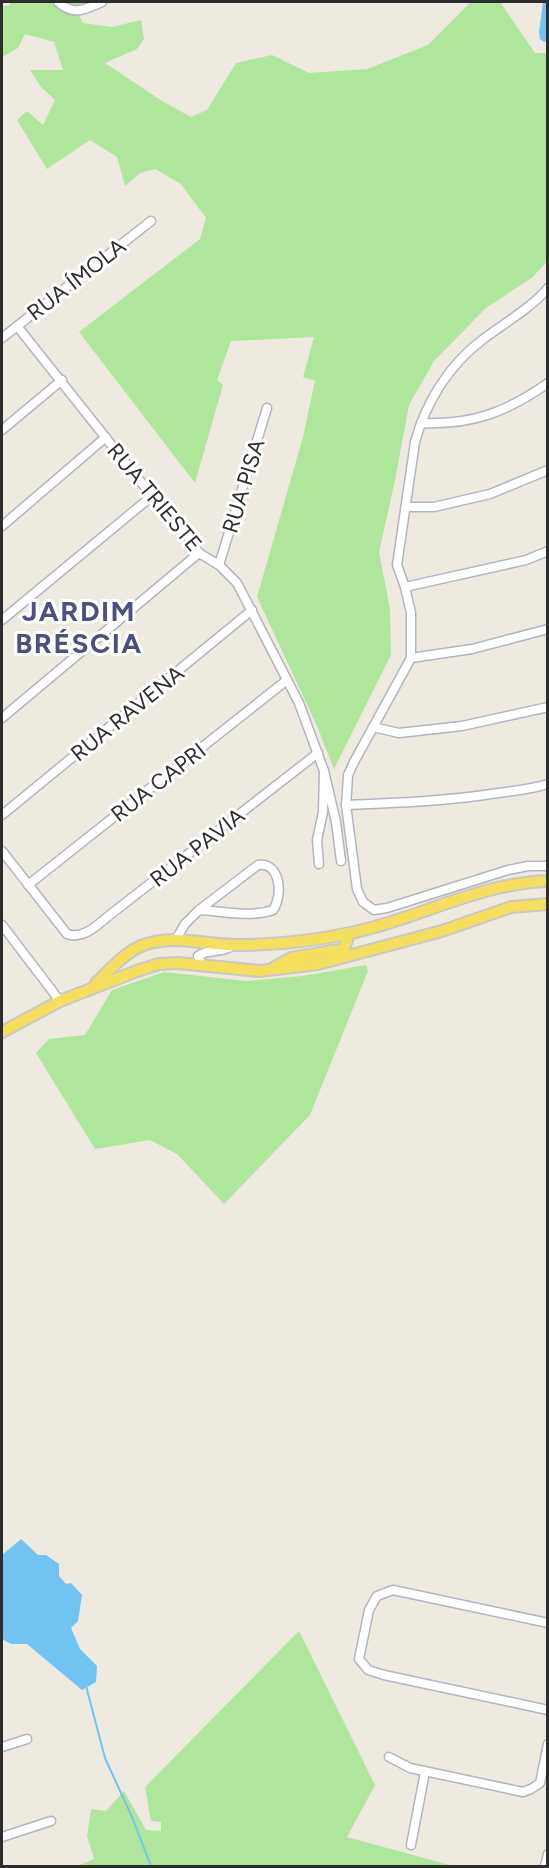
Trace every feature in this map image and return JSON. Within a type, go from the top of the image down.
[{"type":"main road","points":[[91,988],[117,962],[142,946],[158,941],[176,939],[233,945],[295,941],[349,933],[501,888],[548,881]]},
{"type":"main road","points":[[2,1032],[60,1001],[159,964],[202,965],[260,971],[334,961],[442,931],[511,908],[548,904]]},
{"type":"main road","points":[[271,970],[291,958],[344,949],[349,933]]},
{"type":"street","points":[[58,2],[64,8],[82,11],[102,2]]},
{"type":"street","name":"RUA ÍMOLA","points":[[2,338],[151,221]]},
{"type":"street","points":[[548,288],[527,309],[483,339],[452,368],[436,392],[421,423],[415,442],[397,565],[411,613],[411,658],[348,775],[346,805],[357,889],[363,902],[374,910],[387,908],[508,870],[528,866],[548,866]]},
{"type":"street","name":"RUA TRIESTE","points":[[17,326],[199,553],[219,565],[237,583],[299,703],[318,753],[336,822],[341,861]]},
{"type":"street","points":[[2,430],[62,380]]},
{"type":"street","points":[[421,423],[442,424],[476,420],[526,398],[548,383]]},
{"type":"street","name":"RUA PISA","points":[[219,565],[267,408]]},
{"type":"street","points":[[2,526],[106,437]]},
{"type":"street","points":[[406,507],[434,507],[490,494],[548,470]]},
{"type":"street","points":[[2,620],[152,496]]},
{"type":"street","points":[[405,587],[526,560],[548,551]]},
{"type":"street","points":[[2,718],[199,553]]},
{"type":"street","name":"RUA RAVENA","points":[[2,815],[252,610]]},
{"type":"street","points":[[411,658],[472,649],[548,629]]},
{"type":"street","name":"RUA CAPRI","points":[[28,885],[287,680]]},
{"type":"street","points":[[373,726],[399,734],[462,726],[548,707]]},
{"type":"street","name":"RUA PAVIA","points":[[28,885],[67,934],[74,937],[87,933],[318,753]]},
{"type":"street","name":"RUA TRIESTE","points":[[319,864],[317,840],[322,812],[324,771]]},
{"type":"street","points":[[346,805],[477,796],[536,788],[548,784]]},
{"type":"street","points":[[2,851],[28,885]]},
{"type":"street","points":[[176,939],[185,924],[199,910],[258,865],[266,864],[276,873],[279,898],[273,910],[229,912],[199,910]]},
{"type":"street","points":[[216,896],[222,907],[229,912]]},
{"type":"street","points":[[2,925],[60,1001]]},
{"type":"street","points":[[202,965],[198,956],[201,953],[228,950],[233,945]]},
{"type":"street","points":[[548,1623],[393,1590],[377,1596],[369,1610],[359,1659],[368,1670],[548,1710]]},
{"type":"street","points":[[2,1747],[27,1739]]},
{"type":"street","points":[[389,1757],[410,1768],[425,1772],[523,1792],[531,1790],[540,1783],[548,1744]]},
{"type":"street","points":[[411,1845],[425,1772]]},
{"type":"street","points":[[2,1837],[51,1821]]},
{"type":"street","points":[[545,1866],[548,1854]]},
{"type":"green space","points":[[11,2],[94,2],[77,12],[83,23],[112,27],[141,20],[144,39],[137,49],[105,63],[162,101],[191,117],[207,110],[236,63],[272,55],[309,73],[367,69],[428,45],[471,2],[500,2],[535,53],[547,53],[547,261],[533,277],[486,308],[434,361],[409,405],[379,552],[390,609],[391,655],[334,769],[317,726],[257,597],[303,437],[315,381],[303,377],[314,337],[231,341],[217,380],[223,385],[195,483],[79,332],[200,239],[206,218],[181,184],[155,169],[140,173],[125,186],[117,157],[90,140],[47,169],[17,120],[27,111],[43,125],[55,100],[41,87],[30,70],[63,70],[54,42],[25,34],[18,48],[2,57],[2,6],[9,6]]},
{"type":"green space","points":[[366,965],[368,971],[310,1115],[224,1204],[177,1154],[150,1140],[95,1149],[36,1053],[49,1039],[85,1035],[112,990],[164,972],[247,981],[302,976]]},
{"type":"green space","points":[[299,1631],[375,1785],[347,1837],[453,1866],[77,1866],[94,1859],[87,1836],[91,1809],[106,1811],[124,1791],[146,1830],[161,1831],[161,1822],[151,1821],[145,1787]]},
{"type":"water","points":[[543,2],[548,2],[547,41],[544,42],[540,39],[539,32]]},
{"type":"water","points":[[21,1539],[38,1555],[46,1555],[59,1564],[59,1576],[66,1584],[71,1583],[82,1595],[78,1621],[71,1628],[80,1649],[97,1666],[96,1682],[82,1690],[27,1644],[11,1644],[2,1639],[2,1555]]},
{"type":"waterway","points":[[86,1686],[105,1758],[151,1866]]},
{"type":"district","name":"JARDIM BRÉSCIA","points":[[79,627]]}]
